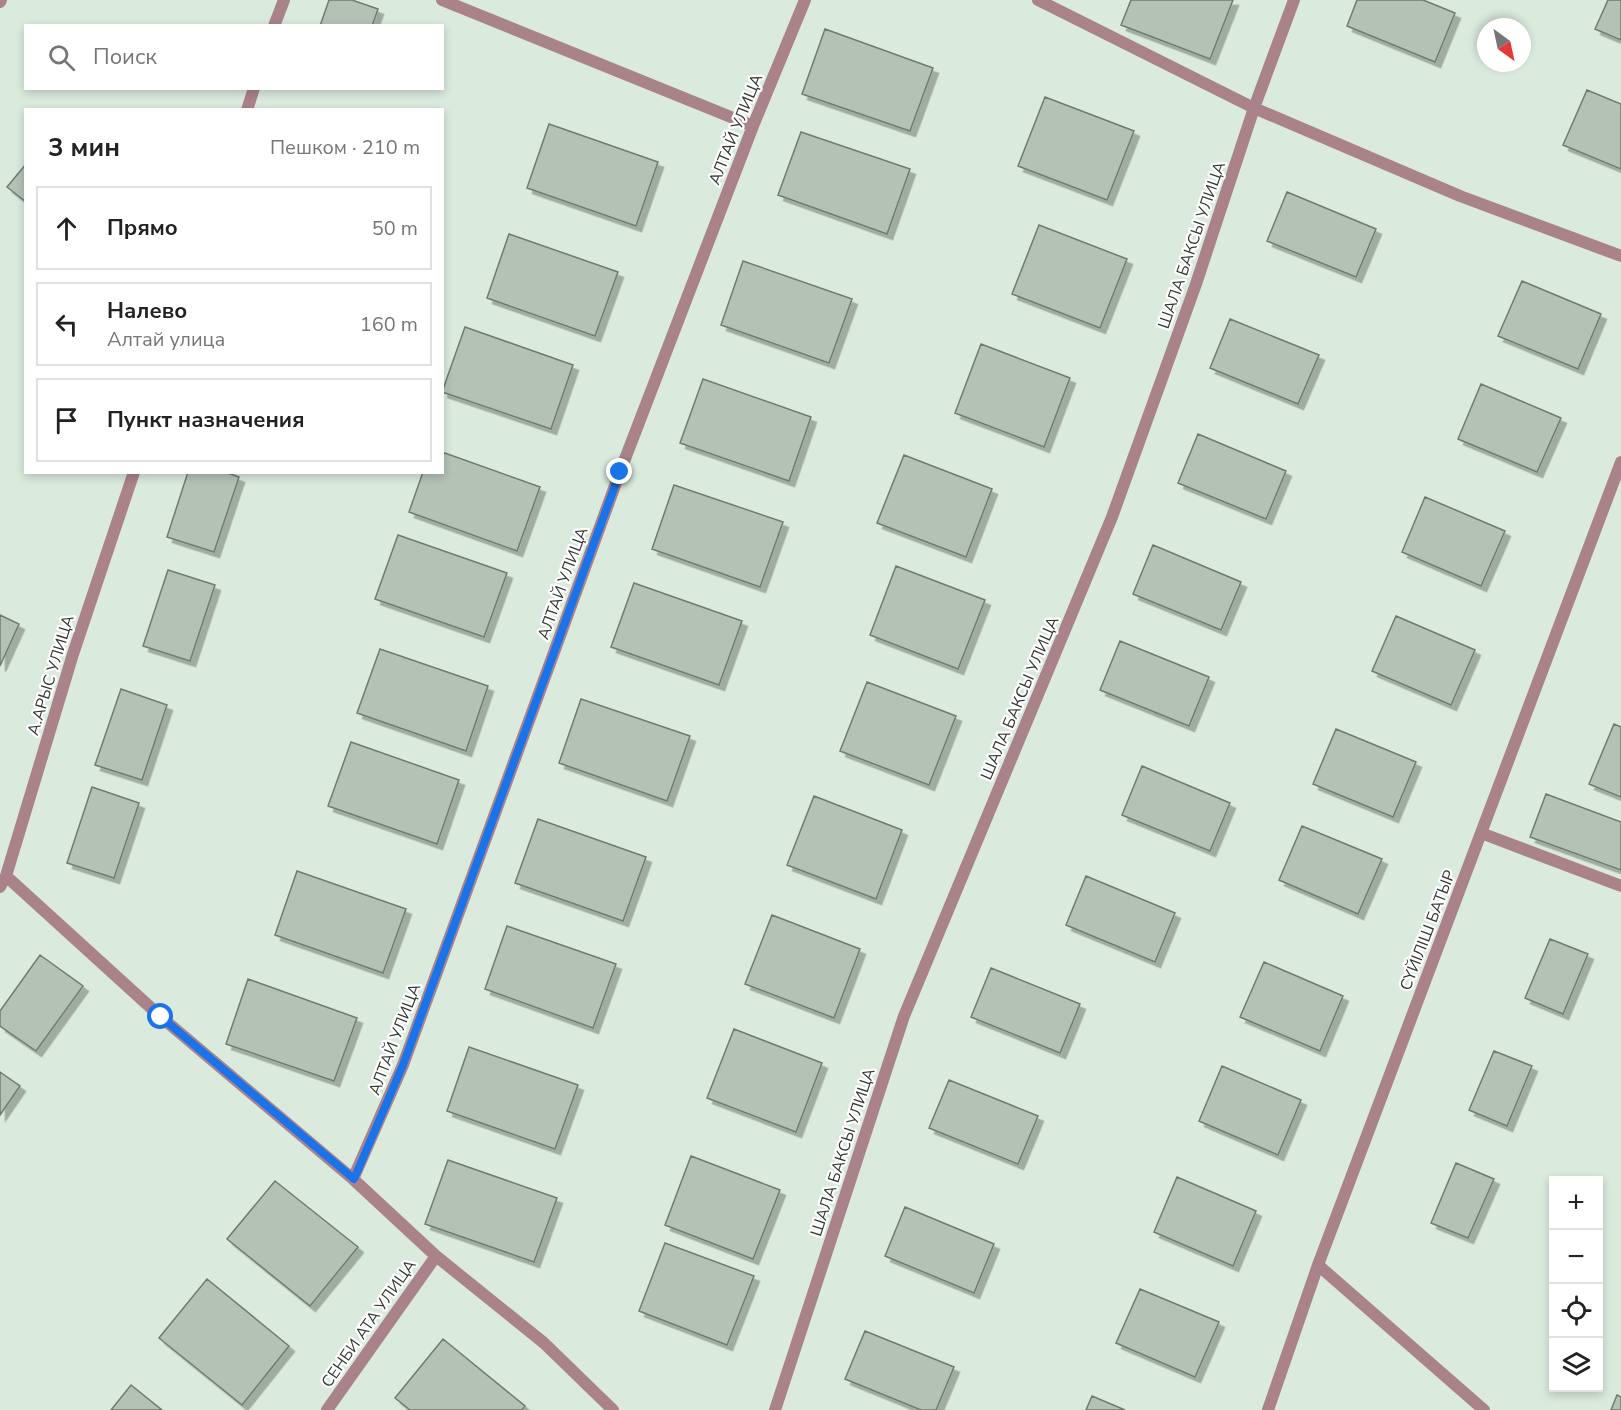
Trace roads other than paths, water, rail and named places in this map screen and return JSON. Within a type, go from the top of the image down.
[{"type":"street","points":[[275,24],[284,0]]},
{"type":"street","points":[[442,0],[753,126]]},
{"type":"street","name":"АЛТАЙ УЛИЦА","points":[[354,1179],[403,1065],[620,472],[753,126],[805,0]]},
{"type":"street","points":[[1038,0],[1254,108],[1460,196],[1621,256]]},
{"type":"street","name":"ШАЛА БАКСЫ УЛИЦА","points":[[775,1410],[904,1016],[1112,517],[1196,284],[1254,108],[1294,0]]},
{"type":"street","points":[[248,108],[253,90]]},
{"type":"street","name":"СҮЙІЛІШ БАТЫР","points":[[1268,1410],[1318,1265],[1621,462]]},
{"type":"street","name":"А.АРЫС УЛИЦА","points":[[3,881],[73,654],[133,474]]},
{"type":"street","points":[[1481,833],[1621,886]]},
{"type":"street","points":[[3,881],[354,1179],[436,1256],[544,1343],[613,1410]]},
{"type":"street","name":"СЕНБИ АТА УЛИЦА","points":[[327,1410],[436,1256]]},
{"type":"street","points":[[1318,1265],[1484,1410]]}]
